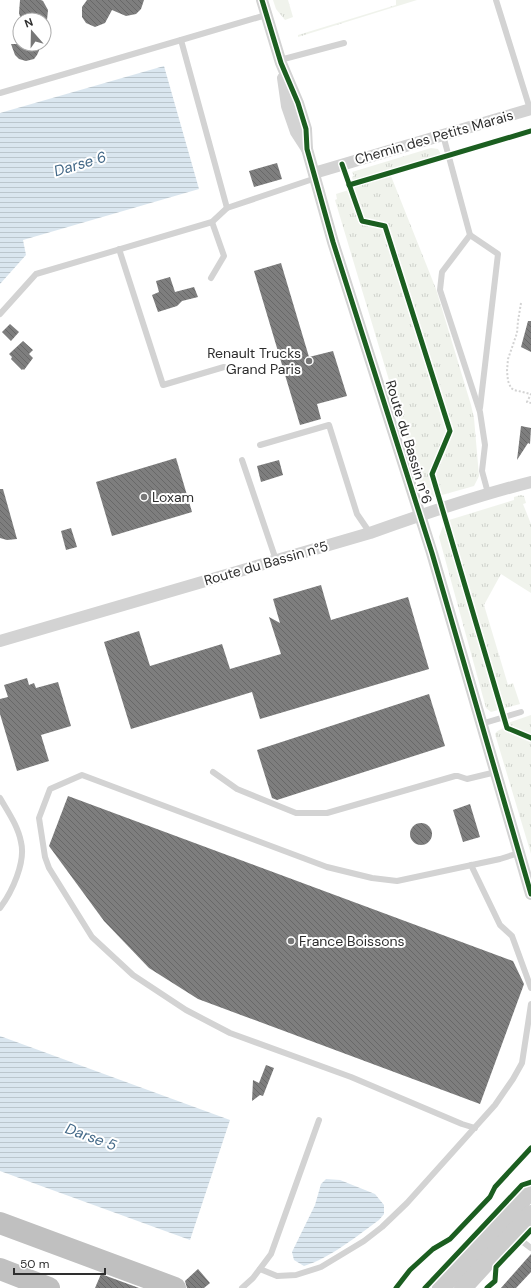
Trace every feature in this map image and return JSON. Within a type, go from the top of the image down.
[{"type":"highway","points":[[0,1223],[175,1288]]},
{"type":"highway","points":[[0,1269],[49,1288]]},
{"type":"main road","points":[[440,1288],[480,1247],[531,1190]]},
{"type":"main road","points":[[463,1288],[531,1214]]},
{"type":"street","name":"Route du Bassin n°6","points":[[262,0],[280,61],[298,102],[306,129],[307,149],[334,242],[432,553],[531,894]]},
{"type":"street","name":"Chemin des Petits Marais","points":[[315,175],[530,109]]},
{"type":"street","name":"Route du Bassin n°5","points":[[0,641],[370,533],[419,515],[488,493],[531,482]]},
{"type":"lane","points":[[496,0],[530,109]]},
{"type":"lane","points":[[0,93],[266,15]]},
{"type":"lane","points":[[181,40],[227,208]]},
{"type":"lane","points":[[280,61],[344,42]]},
{"type":"lane","points":[[443,135],[470,235],[498,254],[480,412]]},
{"type":"lane","points":[[0,314],[36,274],[212,222],[227,208],[315,175]]},
{"type":"lane","points":[[211,278],[224,256],[212,222]]},
{"type":"lane","points":[[470,235],[442,272],[440,290],[480,412],[485,445],[482,470],[488,493]]},
{"type":"lane","points":[[119,249],[163,385],[224,367]]},
{"type":"lane","points":[[260,445],[329,425],[357,514],[370,533]]},
{"type":"lane","points":[[242,460],[276,560]]},
{"type":"lane","points":[[481,724],[521,712]]},
{"type":"lane","points":[[213,772],[237,789],[296,813],[327,813],[455,776],[468,779],[496,772]]},
{"type":"lane","points":[[476,1128],[462,1124],[351,1076],[230,1033],[186,1010],[133,975],[92,937],[49,868],[45,857],[39,818],[50,789],[82,775],[327,867],[372,878],[396,881],[519,853]]},
{"type":"lane","points":[[0,798],[12,818],[21,842],[22,857],[15,882],[8,897],[0,908]]},
{"type":"lane","points":[[471,865],[500,925],[512,936],[531,988]]},
{"type":"lane","points":[[260,1269],[277,1276],[296,1275],[321,1266],[345,1253],[382,1227],[407,1204],[476,1128],[495,1105],[513,1079],[522,1063],[531,1004]]},
{"type":"lane","points":[[242,1288],[260,1269],[271,1254],[319,1120]]},
{"type":"lane","points":[[513,1234],[531,1248]]},
{"type":"path","points":[[521,303],[517,334],[508,359],[508,381],[511,388],[514,390],[531,394],[527,402],[531,403]]},
{"type":"green space","points":[[273,0],[288,0],[293,17],[285,20],[276,9]]},
{"type":"green space","points":[[396,0],[417,0],[298,37],[298,35],[396,5]]},
{"type":"green space","points":[[431,148],[438,149],[444,160],[391,176],[436,289],[471,405],[474,418],[479,476],[474,486],[435,497],[426,494],[421,487],[335,200],[337,199],[336,194],[355,188],[352,177],[354,176],[352,172]]},
{"type":"green space","points":[[521,495],[524,496],[526,503],[523,504],[531,524],[531,593],[501,574],[484,605],[508,685],[513,683],[520,704],[491,712],[486,708],[439,537],[443,526],[449,520],[514,500],[514,497]]},
{"type":"green space","points":[[531,715],[531,854],[495,734],[508,725],[508,723]]},
{"type":"water","name":"Darse 6","points":[[164,66],[199,189],[23,240],[26,255],[0,284],[0,113]]},
{"type":"water","name":"Darse 5","points":[[0,1036],[230,1120],[190,1240],[0,1171]]},
{"type":"water","points":[[326,1179],[340,1180],[375,1194],[384,1205],[384,1214],[379,1220],[343,1246],[324,1258],[304,1266],[294,1260],[292,1252],[315,1205],[321,1184]]},
{"type":"building","points":[[20,0],[41,0],[48,10],[48,12],[19,12]]},
{"type":"building","points":[[87,0],[144,0],[141,9],[136,14],[126,16],[112,10],[105,23],[95,27],[86,23],[82,17],[82,7]]},
{"type":"building","points":[[14,52],[38,52],[34,59],[26,61],[19,59]]},
{"type":"building","points":[[277,163],[282,179],[254,187],[249,171]]},
{"type":"building","name":"Renault Trucks Grand Paris","points":[[281,263],[309,357],[333,351],[347,396],[317,404],[321,419],[300,425],[254,271]]},
{"type":"building","points":[[170,277],[175,292],[194,287],[198,297],[182,301],[177,306],[158,312],[152,295],[159,292],[156,281]]},
{"type":"building","points":[[528,321],[531,321],[531,352],[521,347]]},
{"type":"building","points":[[10,324],[19,332],[11,341],[2,332]]},
{"type":"building","points":[[23,341],[33,350],[29,354],[33,358],[24,370],[22,370],[11,359],[12,357],[9,354]]},
{"type":"building","points":[[521,426],[531,428],[530,444],[528,443],[517,460]]},
{"type":"building","name":"Loxam","points":[[176,458],[192,512],[112,536],[96,482]]},
{"type":"building","points":[[279,460],[283,475],[261,482],[257,466]]},
{"type":"building","points":[[0,489],[3,489],[17,539],[7,540],[0,538]]},
{"type":"building","points":[[71,528],[77,547],[66,550],[61,531]]},
{"type":"building","points":[[321,585],[331,620],[408,597],[429,669],[260,719],[252,692],[131,729],[104,642],[139,631],[150,666],[222,644],[230,669],[281,654],[269,617],[280,623],[273,599]]},
{"type":"building","points":[[27,678],[29,685],[34,683],[36,688],[58,682],[71,726],[41,735],[49,761],[17,771],[0,714],[0,699],[8,697],[4,685]]},
{"type":"building","points":[[429,694],[445,746],[277,800],[272,798],[257,750]]},
{"type":"building","name":"France Boissons","points":[[68,796],[513,961],[524,984],[480,1104],[198,999],[149,968],[104,921],[49,846]]},
{"type":"building","points":[[470,804],[480,837],[463,842],[453,810]]},
{"type":"building","points":[[421,823],[429,826],[432,834],[429,842],[421,845],[413,842],[410,834],[413,826]]},
{"type":"building","points":[[266,1065],[274,1068],[263,1096],[260,1095],[252,1101],[253,1080],[259,1083]]},
{"type":"building","points":[[531,1254],[531,1272],[516,1288],[501,1288]]},
{"type":"building","points":[[198,1269],[210,1283],[204,1288],[187,1288],[185,1281]]},
{"type":"building","points":[[101,1274],[139,1288],[95,1288]]},
{"type":"cycle path","points":[[262,0],[281,63],[298,103],[306,129],[307,149],[333,242],[432,553],[531,894]]},
{"type":"cycle path","points":[[349,185],[531,131]]},
{"type":"cycle path","points":[[342,164],[362,221],[385,226],[450,431],[432,474],[507,728],[531,738]]},
{"type":"cycle path","points":[[396,1288],[410,1270],[433,1249],[450,1239],[490,1197],[495,1187],[531,1148]]},
{"type":"cycle path","points":[[425,1288],[522,1185],[531,1182]]},
{"type":"cycle path","points":[[487,1288],[495,1281],[496,1267],[531,1230]]},
{"type":"place","name":"Renault Trucks Grand Paris","points":[[309,361]]},
{"type":"place","name":"Loxam","points":[[144,497]]},
{"type":"place","name":"France Boissons","points":[[291,941]]}]
